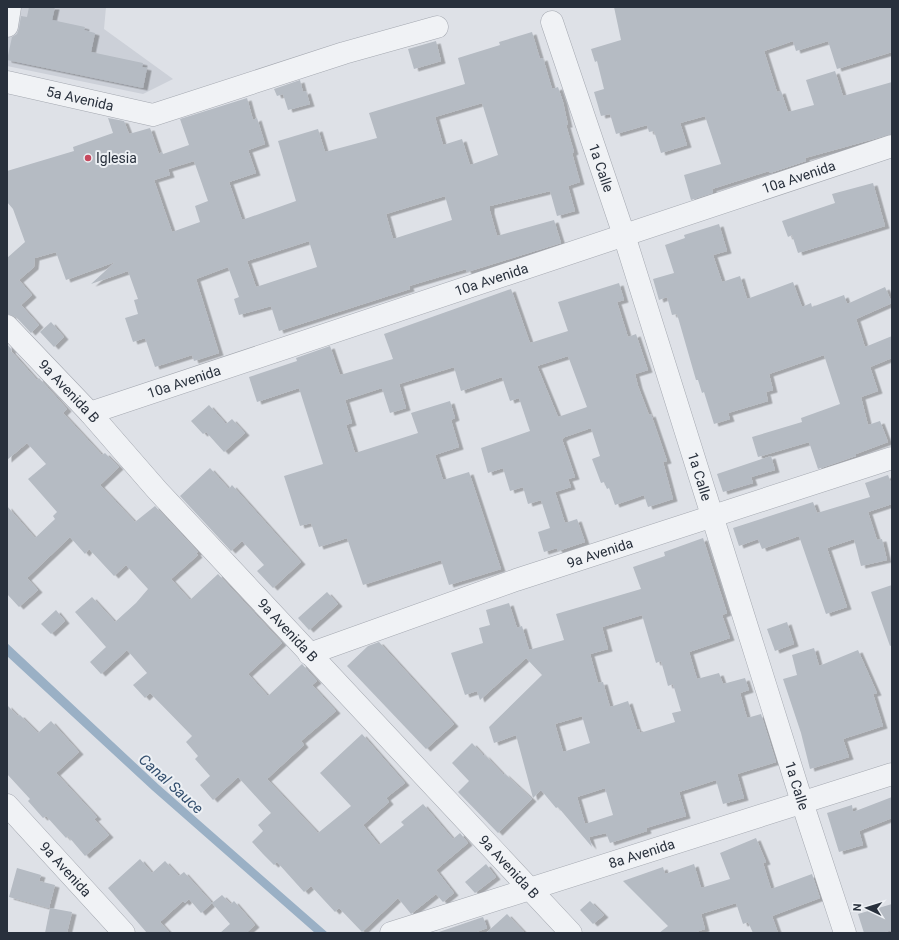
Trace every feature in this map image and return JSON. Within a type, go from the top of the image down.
[{"type":"street","points":[[7,26],[10,7]]},
{"type":"street","name":"1a Calle","points":[[552,22],[624,235],[802,802],[845,933]]},
{"type":"street","name":"5a Avenida","points":[[7,82],[153,115],[344,53],[437,27]]},
{"type":"street","name":"10a Avenida","points":[[90,413],[892,146]]},
{"type":"street","name":"9a Avenida B","points":[[7,326],[90,413],[157,490],[570,933]]},
{"type":"street","name":"9a Avenida","points":[[309,654],[516,580],[892,458]]},
{"type":"street","name":"8a Avenida","points":[[391,933],[892,774]]},
{"type":"street","name":"9a Avenida","points":[[7,805],[124,933]]},
{"type":"shaded area","points":[[13,7],[106,7],[104,29],[173,79],[143,94],[7,66],[7,44]]},
{"type":"water","points":[[7,643],[159,785],[328,933],[315,933],[152,790],[7,656]]},
{"type":"building","points":[[29,7],[55,7],[52,20],[85,27],[84,30],[95,33],[91,52],[143,63],[142,67],[147,68],[143,88],[7,60],[12,37],[17,34],[21,16],[27,17]]},
{"type":"building","points":[[614,7],[892,7],[892,52],[837,69],[828,41],[796,51],[793,41],[764,51],[777,92],[781,91],[788,112],[814,105],[806,80],[835,71],[843,96],[892,82],[892,134],[805,158],[806,161],[770,173],[769,171],[712,189],[713,193],[691,200],[684,175],[721,164],[705,116],[680,123],[687,145],[661,153],[654,131],[649,132],[647,125],[616,134],[610,114],[601,116],[594,92],[604,89],[597,61],[595,62],[591,49],[621,40]]},
{"type":"building","points":[[532,32],[540,59],[543,58],[552,89],[558,87],[563,102],[568,125],[566,125],[574,152],[572,153],[580,182],[568,186],[575,211],[557,216],[550,191],[490,206],[497,236],[554,220],[561,243],[467,272],[466,269],[409,286],[410,289],[279,331],[271,306],[239,315],[234,299],[239,297],[228,267],[196,279],[219,353],[194,361],[192,355],[155,367],[145,338],[133,342],[125,318],[138,314],[134,300],[138,299],[128,271],[91,284],[115,262],[66,280],[56,252],[35,258],[34,267],[19,280],[32,295],[21,305],[39,325],[31,333],[16,317],[7,314],[7,258],[25,242],[13,209],[7,202],[7,171],[74,151],[73,147],[113,133],[108,118],[124,121],[129,134],[150,128],[159,154],[162,152],[163,154],[189,145],[180,119],[247,98],[253,120],[257,118],[265,144],[248,150],[256,173],[229,182],[242,220],[296,201],[278,141],[318,129],[325,152],[377,138],[369,113],[465,84],[458,58],[500,45],[499,42]],"holes":[[[482,103],[498,155],[470,165],[462,139],[443,145],[435,117]],[[194,161],[208,201],[195,206],[200,222],[172,232],[154,180],[170,175],[168,169]],[[445,196],[452,220],[393,239],[386,214]],[[309,241],[317,267],[256,287],[247,261]]]},
{"type":"building","points":[[436,41],[441,61],[414,69],[408,49]]},
{"type":"building","points":[[300,80],[303,92],[306,91],[310,104],[288,110],[283,94],[277,96],[274,89]]},
{"type":"building","points":[[873,183],[885,226],[798,253],[792,235],[788,237],[782,221],[835,203],[832,194]]},
{"type":"building","points":[[719,224],[727,251],[713,255],[722,282],[740,276],[747,299],[793,282],[802,307],[811,303],[812,307],[844,295],[847,304],[885,287],[892,303],[856,319],[865,347],[892,336],[892,358],[870,367],[878,391],[861,397],[868,425],[880,421],[888,442],[856,454],[856,456],[818,469],[809,442],[758,457],[752,437],[802,422],[801,418],[840,404],[824,355],[769,374],[773,390],[766,392],[768,401],[728,413],[730,419],[714,424],[704,392],[702,393],[698,380],[696,380],[677,314],[672,315],[667,297],[659,300],[653,279],[674,273],[665,245],[685,238],[684,235]]},
{"type":"building","points":[[619,283],[624,300],[617,302],[628,337],[636,334],[648,370],[635,374],[638,386],[649,415],[651,414],[667,461],[663,462],[673,499],[648,507],[644,495],[615,505],[609,488],[607,489],[604,482],[601,483],[592,459],[600,456],[591,428],[565,437],[562,439],[575,477],[568,479],[571,487],[555,492],[565,523],[577,519],[585,542],[558,551],[557,548],[544,552],[538,532],[550,528],[541,500],[528,504],[523,487],[510,491],[503,468],[488,473],[481,448],[530,431],[519,398],[510,401],[502,377],[461,391],[454,367],[399,384],[406,408],[390,413],[382,388],[345,400],[352,423],[346,425],[355,453],[418,433],[411,413],[450,401],[455,418],[451,420],[459,447],[435,455],[443,480],[469,472],[501,569],[449,585],[441,560],[363,585],[347,538],[319,547],[311,523],[300,526],[284,476],[323,464],[299,388],[257,402],[249,377],[297,361],[296,358],[330,346],[340,375],[393,359],[384,334],[511,289],[530,343],[568,331],[558,302]],"holes":[[[568,356],[587,407],[558,417],[537,366]]]},
{"type":"building","points":[[51,322],[64,337],[54,347],[40,332]]},
{"type":"building","points":[[7,344],[12,350],[11,351],[37,380],[39,378],[67,409],[63,413],[102,455],[105,453],[119,467],[100,485],[135,522],[155,506],[198,552],[196,553],[198,555],[171,579],[190,600],[218,574],[282,643],[248,674],[268,696],[302,664],[317,681],[312,685],[336,711],[301,741],[304,745],[267,779],[318,833],[351,806],[320,773],[362,734],[405,783],[386,798],[389,802],[363,825],[379,845],[404,825],[401,822],[423,804],[453,839],[460,833],[468,843],[436,870],[454,893],[443,902],[436,894],[411,914],[398,898],[362,932],[339,908],[335,912],[311,886],[304,892],[277,862],[274,865],[263,854],[252,842],[263,831],[258,825],[271,813],[238,777],[213,800],[200,785],[210,776],[195,759],[198,756],[186,742],[192,736],[150,693],[145,698],[133,685],[147,673],[127,650],[101,674],[90,662],[106,647],[75,612],[92,597],[115,622],[136,603],[148,589],[126,565],[114,576],[89,549],[85,554],[70,537],[27,578],[38,590],[19,607],[7,594],[7,506],[35,538],[55,519],[53,516],[57,512],[28,479],[46,464],[27,443],[7,460]]},
{"type":"building","points":[[209,405],[226,424],[232,419],[245,433],[224,452],[206,432],[203,434],[191,421]]},
{"type":"building","points":[[771,456],[775,470],[751,477],[753,483],[723,492],[717,474]]},
{"type":"building","points":[[210,468],[229,489],[232,485],[301,562],[273,588],[257,571],[264,565],[242,541],[231,551],[180,496]]},
{"type":"building","points":[[888,475],[892,486],[892,504],[868,512],[877,540],[882,539],[887,560],[861,566],[854,539],[827,548],[847,607],[826,614],[799,536],[762,549],[758,539],[739,546],[733,528],[813,502],[817,513],[870,497],[865,483]]},
{"type":"building","points":[[703,538],[727,613],[722,615],[730,638],[689,652],[697,679],[719,673],[723,684],[745,678],[749,690],[740,693],[747,718],[761,714],[776,762],[737,774],[744,798],[723,804],[716,780],[679,792],[686,816],[646,828],[647,831],[610,843],[606,833],[589,837],[592,847],[558,807],[556,808],[541,790],[533,798],[516,735],[494,743],[489,727],[542,675],[526,658],[480,700],[477,691],[465,695],[451,653],[483,643],[479,628],[490,625],[486,610],[509,603],[517,628],[522,626],[529,650],[564,640],[556,614],[641,589],[633,567],[665,556],[664,552]],"holes":[[[642,615],[656,663],[661,661],[668,686],[673,684],[681,711],[672,713],[675,722],[640,733],[639,729],[637,729],[628,701],[610,707],[603,682],[598,683],[590,654],[608,649],[602,627]],[[582,716],[590,743],[563,752],[555,724]],[[605,788],[613,815],[585,824],[577,797]]]},
{"type":"building","points":[[892,585],[892,645],[890,646],[871,592]]},
{"type":"building","points":[[327,592],[338,604],[309,630],[298,618]]},
{"type":"building","points":[[56,610],[65,621],[51,634],[41,624]]},
{"type":"building","points":[[787,622],[794,644],[775,651],[767,629]]},
{"type":"building","points":[[379,642],[454,724],[426,749],[347,666],[368,646]]},
{"type":"building","points":[[814,648],[819,666],[858,650],[877,693],[873,694],[883,726],[843,739],[849,757],[810,769],[801,733],[783,679],[797,675],[792,655]]},
{"type":"building","points":[[7,705],[18,716],[20,715],[38,733],[51,721],[79,752],[56,773],[97,817],[94,819],[109,835],[85,856],[68,836],[66,838],[46,816],[43,818],[28,801],[30,799],[7,774]]},
{"type":"building","points":[[472,743],[505,776],[504,773],[532,799],[498,833],[458,792],[469,781],[452,763]]},
{"type":"building","points":[[892,797],[892,818],[859,831],[863,845],[839,852],[827,813],[852,805],[853,812]]},
{"type":"building","points":[[756,838],[766,862],[763,863],[771,889],[812,874],[820,898],[772,916],[778,933],[753,933],[748,922],[743,924],[736,903],[701,914],[705,929],[693,933],[659,933],[668,926],[623,881],[663,867],[665,874],[694,864],[701,888],[730,879],[720,853]]},
{"type":"building","points":[[140,859],[152,873],[165,861],[179,876],[184,872],[212,903],[201,913],[189,899],[185,903],[183,901],[160,922],[170,933],[147,933],[108,888]]},
{"type":"building","points":[[486,864],[496,877],[475,893],[465,882]]},
{"type":"building","points":[[17,868],[41,875],[39,881],[55,885],[49,908],[9,897]]},
{"type":"building","points":[[222,895],[231,904],[234,901],[255,925],[246,933],[220,933],[230,924],[212,903]]},
{"type":"building","points":[[590,901],[604,915],[593,924],[580,910]]},
{"type":"building","points":[[892,904],[892,930],[881,933],[864,933],[858,914]]},
{"type":"building","points":[[50,908],[72,912],[67,933],[45,933]]},
{"type":"building","points":[[507,914],[525,933],[486,933]]},
{"type":"building","points":[[483,917],[487,928],[474,933],[436,933]]},
{"type":"place","name":"Iglesia","points":[[88,158]]},
{"type":"water label","name":"Canal Sauce","points":[[171,784]]}]
